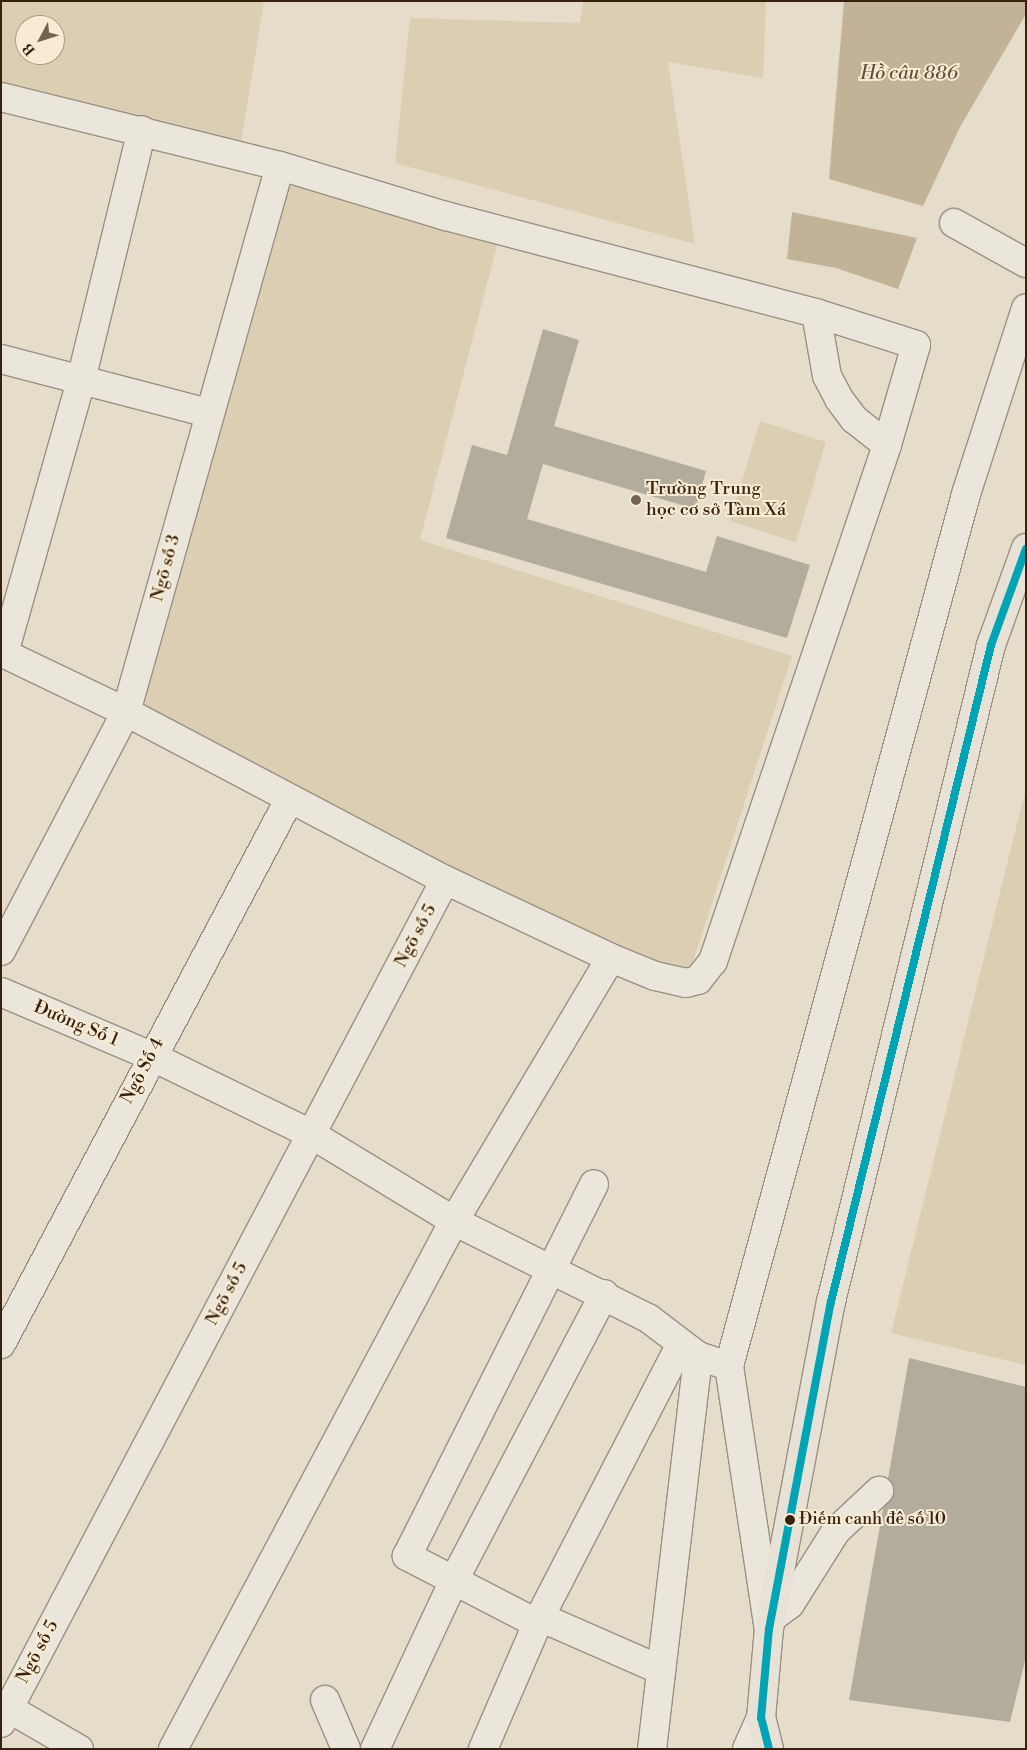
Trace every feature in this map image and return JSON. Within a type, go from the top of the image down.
[{"type":"main road","points":[[769,1749],[761,1718],[769,1624],[831,1302],[991,645],[1026,548]]},
{"type":"street","points":[[1,97],[142,130],[280,166],[446,216],[816,313],[916,345],[887,445],[706,975],[686,983],[611,958],[445,880],[289,800],[126,712],[3,652],[81,380],[142,130]]},
{"type":"street","name":"Ngõ số 3","points":[[1,951],[126,712],[280,166]]},
{"type":"street","points":[[954,223],[1026,263]]},
{"type":"street","points":[[769,1624],[729,1366],[955,532],[1026,308]]},
{"type":"street","points":[[816,313],[827,376],[839,400],[854,419],[887,445]]},
{"type":"street","points":[[1,359],[209,413]]},
{"type":"street","name":"Ngõ Số 4","points":[[1,1344],[151,1056],[289,800]]},
{"type":"street","name":"Ngõ số 5","points":[[4,1711],[445,880]]},
{"type":"street","points":[[172,1749],[454,1221],[611,958]]},
{"type":"street","name":"Đường Số 1","points":[[1,992],[151,1056],[311,1134],[454,1221],[550,1266],[648,1318],[690,1350]]},
{"type":"street","points":[[594,1184],[550,1266],[407,1556],[539,1621],[661,1670]]},
{"type":"street","points":[[375,1749],[454,1580],[604,1294]]},
{"type":"street","points":[[690,1350],[729,1366]]},
{"type":"street","points":[[483,1749],[539,1621],[690,1350]]},
{"type":"street","points":[[652,1749],[690,1350]]},
{"type":"street","points":[[769,1624],[794,1598],[836,1531],[879,1491]]},
{"type":"street","points":[[325,1700],[346,1749]]},
{"type":"street","points":[[4,1711],[79,1749]]},
{"type":"street","points":[[748,1749],[761,1718]]},
{"type":"shaded area","points":[[1,1],[264,1],[239,155],[1,98]]},
{"type":"shaded area","points":[[583,1],[766,1],[763,78],[668,62],[695,244],[395,163],[410,18],[580,23]]},
{"type":"shaded area","points":[[280,166],[498,242],[420,540],[792,656],[686,983],[126,712]]},
{"type":"shaded area","points":[[760,421],[826,442],[796,542],[730,521]]},
{"type":"shaded area","points":[[1026,788],[1026,1365],[891,1333]]},
{"type":"water","name":"Hồ câu 886","points":[[844,1],[1026,1],[1026,14],[960,127],[923,206],[829,179]]},
{"type":"water","points":[[792,212],[917,238],[898,289],[836,268],[787,259]]},
{"type":"building","points":[[543,329],[579,340],[554,426],[706,471],[695,509],[543,464],[527,519],[706,572],[717,536],[810,565],[787,638],[446,538],[472,445],[507,455]]},
{"type":"building","points":[[909,1358],[1026,1387],[1026,1657],[1010,1722],[849,1700],[883,1509],[894,1495],[888,1479]]},
{"type":"transit line","points":[[769,1749],[761,1718],[769,1629],[831,1302],[991,645],[1026,549]]},
{"type":"place","name":"Trường Trung học cơ sở Tàm Xá","points":[[636,500]]},
{"type":"place","name":"Điếm canh đê số 10","points":[[790,1520]]}]
